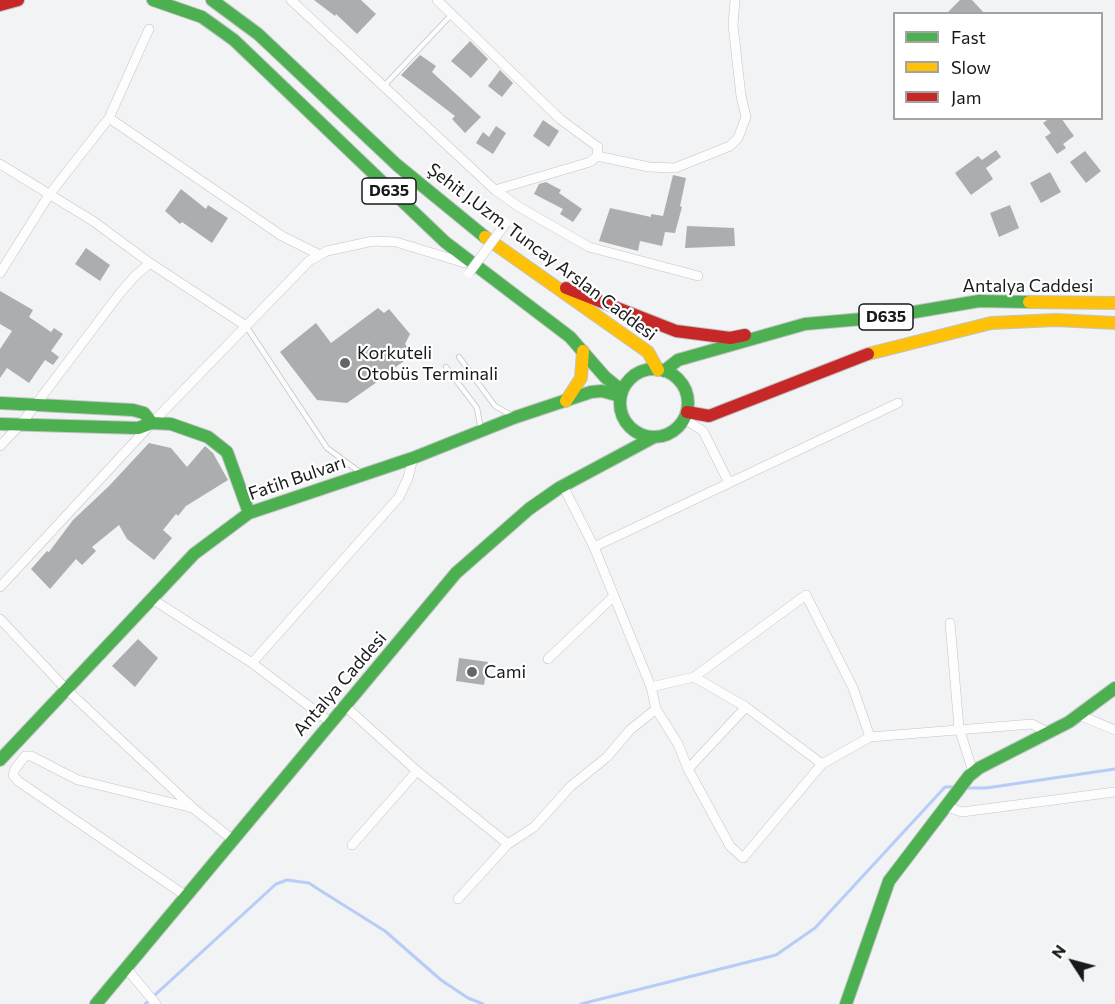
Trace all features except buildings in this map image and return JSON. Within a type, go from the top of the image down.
[{"type":"main road","points":[[0,5],[18,0]]},
{"type":"main road","name":"D635","points":[[153,0],[202,17],[234,40],[475,271],[570,336],[621,394],[636,374],[661,370],[682,384],[688,400],[685,415]]},
{"type":"main road","name":"Şehit J.Uzm. Tuncay Arslan Caddesi","points":[[212,0],[258,34],[397,165],[465,222],[648,352],[661,370]]},
{"type":"main road","points":[[545,279],[602,304],[676,331],[730,338],[804,325]]},
{"type":"main road","name":"Antalya Caddesi","points":[[661,370],[678,360],[804,325],[885,317],[979,301],[1115,303]]},
{"type":"main road","name":"Antalya Caddesi","points":[[685,415],[709,416],[860,356],[956,330],[991,323],[1056,320],[1115,323]]},
{"type":"main road","points":[[566,401],[581,378],[583,351]]},
{"type":"main road","name":"Fatih Bulvarı","points":[[0,760],[194,554],[249,513],[412,458],[516,417],[566,401],[602,391],[621,394]]},
{"type":"main road","points":[[621,394],[621,413],[626,423],[638,434],[654,437],[670,433],[685,415]]},
{"type":"main road","points":[[0,403],[133,410],[144,413],[152,423]]},
{"type":"main road","points":[[0,424],[138,428],[152,423],[171,424],[208,437],[227,452],[249,513]]},
{"type":"main road","name":"Antalya Caddesi","points":[[96,1004],[456,573],[529,509],[563,486],[654,437]]},
{"type":"main road","points":[[846,1004],[889,881],[971,774],[1049,733],[1079,715],[1115,688]]},
{"type":"street","points":[[291,0],[495,190],[519,207],[589,247],[698,276]]},
{"type":"street","points":[[437,0],[560,119],[592,140],[598,147],[597,156],[590,162],[495,190]]},
{"type":"street","points":[[597,156],[650,167],[675,168],[730,146],[738,138],[746,117],[741,96],[733,25],[735,0]]},
{"type":"street","points":[[0,273],[49,195],[109,118],[149,29]]},
{"type":"street","points":[[109,118],[282,236],[320,255]]},
{"type":"street","points":[[0,164],[93,221],[150,263],[246,326]]},
{"type":"street","points":[[0,587],[152,423],[309,261],[327,251],[373,241],[396,242],[475,271],[506,223]]},
{"type":"street","points":[[0,446],[21,424],[33,405],[120,293],[150,263]]},
{"type":"street","points":[[594,547],[897,403]]},
{"type":"street","points":[[685,415],[703,431],[729,483]]},
{"type":"street","points":[[252,663],[399,497],[408,478],[412,458]]},
{"type":"street","points":[[563,486],[594,547],[651,687],[656,709],[678,744],[688,769],[730,846],[744,858],[822,764],[870,737],[959,728],[1032,724],[1049,733]]},
{"type":"street","points":[[651,687],[694,677],[806,594],[854,688],[870,737]]},
{"type":"street","points":[[548,660],[614,596]]},
{"type":"street","points":[[152,599],[252,663],[330,722]]},
{"type":"street","points":[[0,619],[66,690],[193,808],[233,840]]},
{"type":"street","points":[[950,623],[959,728],[971,774]]},
{"type":"street","points":[[694,677],[746,707],[822,764]]},
{"type":"street","points":[[345,706],[417,771],[508,844]]},
{"type":"street","points":[[688,769],[746,707]]},
{"type":"street","points":[[458,899],[508,844],[534,827],[583,774],[607,757],[630,730],[656,709]]},
{"type":"street","points":[[1079,715],[1115,730]]},
{"type":"street","points":[[18,740],[31,756],[78,780],[193,808]]},
{"type":"street","points":[[31,756],[25,756],[15,769],[13,775],[18,781],[186,896]]},
{"type":"street","points":[[352,845],[417,771]]},
{"type":"street","points":[[949,805],[962,812],[1115,792]]},
{"type":"street","points":[[126,968],[156,1004]]},
{"type":"lane","points":[[384,86],[452,14]]},
{"type":"lane","points":[[246,326],[327,448],[363,474]]},
{"type":"lane","points":[[459,357],[495,406],[502,412],[516,417]]},
{"type":"lane","points":[[446,367],[477,408],[480,425],[476,434]]},
{"type":"waterway","points":[[966,788],[986,788],[1115,769]]},
{"type":"waterway","points":[[581,1004],[776,955],[815,928],[945,787],[956,787]]},
{"type":"waterway","points":[[145,1004],[276,884],[287,880],[309,883],[385,931],[441,980],[468,998],[483,1004]]},
{"type":"traffic: fast","points":[[153,0],[202,17],[234,40],[445,242],[570,337],[605,377],[622,391]]},
{"type":"traffic: fast","points":[[212,0],[258,34],[397,165],[485,237]]},
{"type":"traffic: fast","points":[[664,371],[678,360],[805,324],[885,317],[979,301],[1029,302]]},
{"type":"traffic: fast","points":[[654,369],[667,372],[678,379],[685,390],[688,403],[685,416],[678,427],[667,434],[654,437],[641,434],[630,427],[623,416],[620,403],[623,390],[630,379],[641,372],[654,369]]},
{"type":"traffic: fast","points":[[0,760],[194,554],[249,513],[413,458],[516,417],[591,392],[602,391],[620,396]]},
{"type":"traffic: fast","points":[[0,403],[133,410],[144,413],[152,423]]},
{"type":"traffic: fast","points":[[0,424],[138,428],[152,423],[171,424],[208,437],[227,452],[249,513]]},
{"type":"traffic: fast","points":[[96,1004],[456,573],[529,509],[559,488],[654,437]]},
{"type":"traffic: fast","points":[[846,1004],[889,881],[969,776],[979,768],[1069,722],[1115,688]]},
{"type":"traffic: slow","points":[[485,237],[648,352],[658,370]]},
{"type":"traffic: slow","points":[[1029,302],[1115,303]]},
{"type":"traffic: slow","points":[[868,354],[991,323],[1056,320],[1115,323]]},
{"type":"traffic: slow","points":[[566,401],[581,378],[583,351]]},
{"type":"traffic: jam","points":[[0,5],[18,0]]},
{"type":"traffic: jam","points":[[566,288],[676,331],[730,338],[745,335]]},
{"type":"traffic: jam","points":[[687,412],[709,416],[868,354]]},
{"type":"place","name":"Korkuteli Otobüs Terminali","points":[[345,363]]},
{"type":"place","name":"Cami","points":[[472,672]]}]
